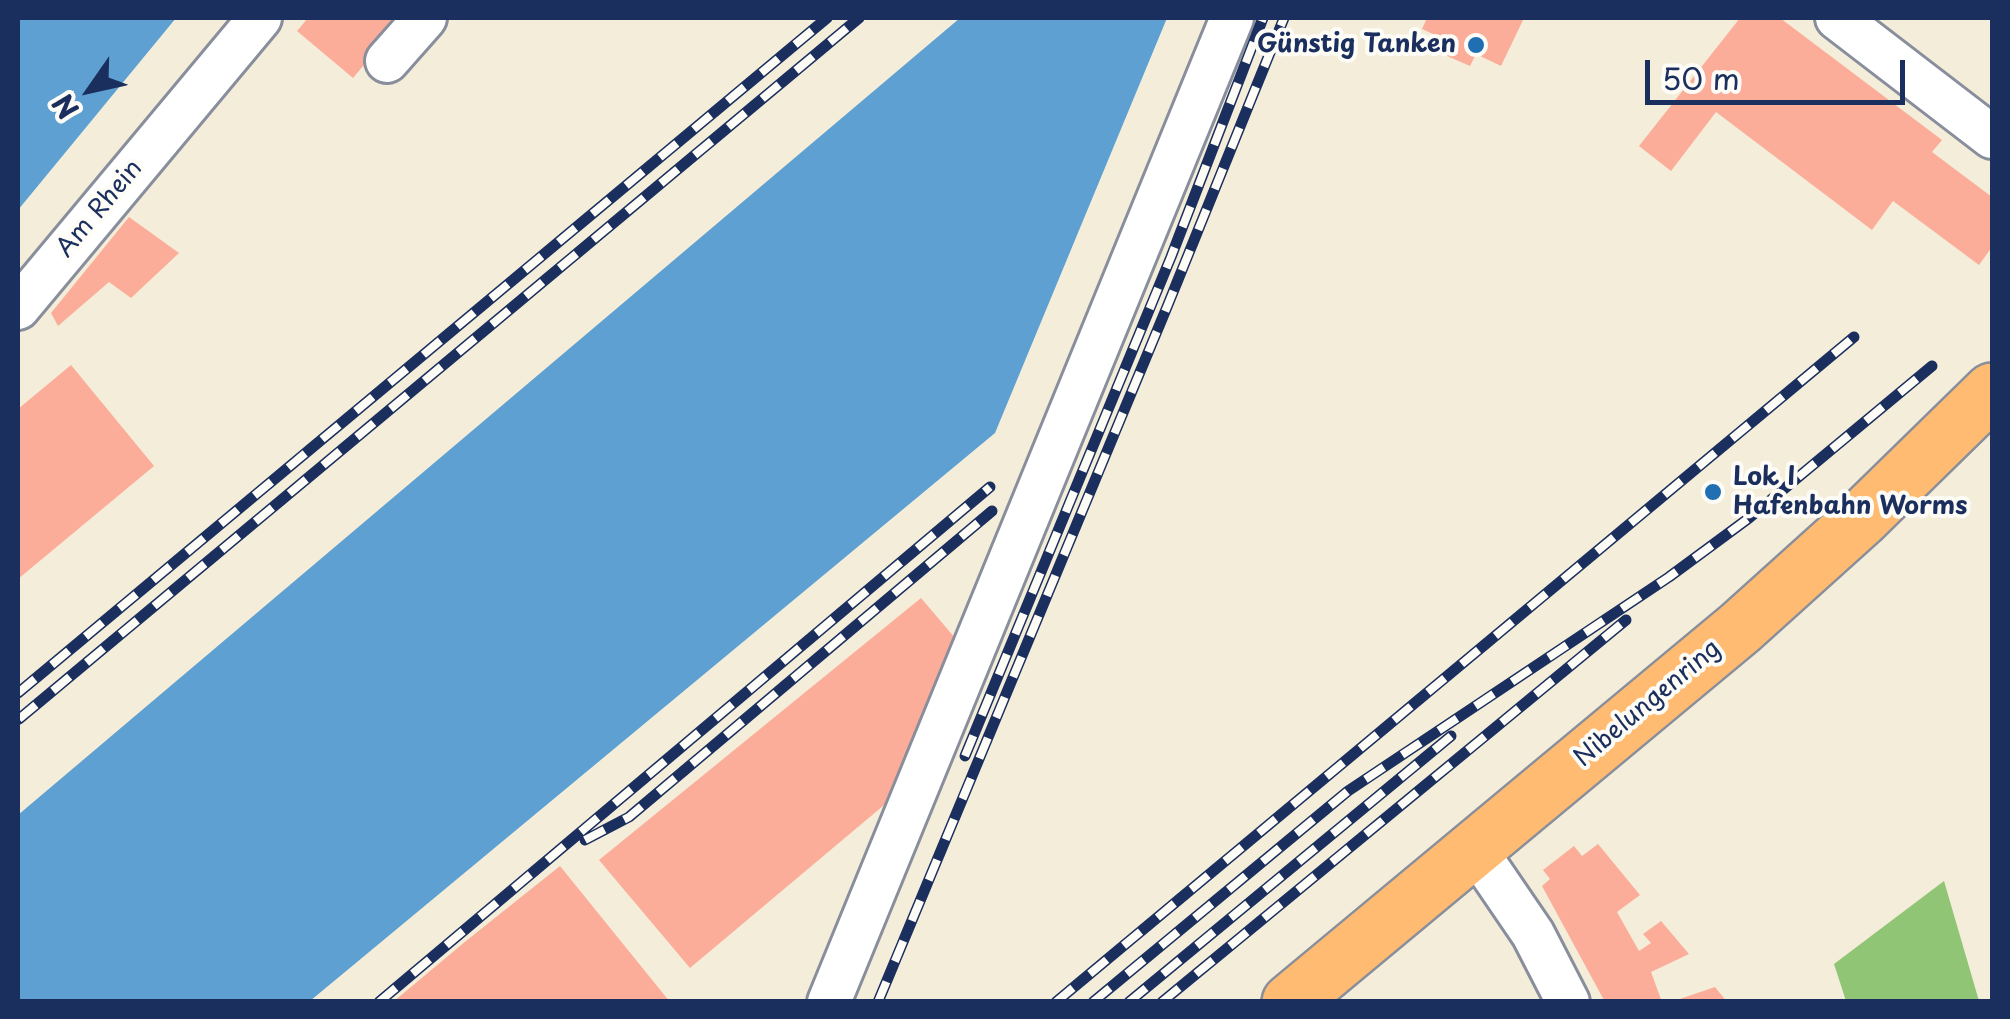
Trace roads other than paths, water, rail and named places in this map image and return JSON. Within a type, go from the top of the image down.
[{"type":"main road","name":"Nibelungenring","points":[[1290,1002],[1740,628],[1861,519],[1992,391]]},
{"type":"street","name":"Am Rhein","points":[[18,308],[260,18]]},
{"type":"street","points":[[387,61],[425,18]]},
{"type":"street","points":[[830,1002],[1232,18]]},
{"type":"street","points":[[1837,18],[1992,137]]},
{"type":"street","points":[[1475,848],[1533,934],[1568,1002]]},
{"type":"water","points":[[18,18],[176,18],[18,210]]},
{"type":"water","points":[[960,18],[1167,18],[995,433],[310,1001],[18,1001],[18,815]]},
{"type":"railway","points":[[18,693],[827,18]]},
{"type":"railway","points":[[19,719],[859,18]]},
{"type":"railway","points":[[965,756],[1171,257],[1263,18]]},
{"type":"railway","points":[[878,1002],[1284,18]]},
{"type":"railway","points":[[1056,1002],[1854,337]]},
{"type":"railway","points":[[1093,1002],[1348,791],[1669,577],[1749,518],[1932,366]]},
{"type":"railway","points":[[379,1002],[990,487]]},
{"type":"railway","points":[[585,840],[629,817],[992,511]]},
{"type":"railway","points":[[1162,1002],[1626,620]]},
{"type":"railway","points":[[1129,1002],[1451,736]]},
{"type":"place","name":"Günstig Tanken","points":[[1476,45]]},
{"type":"place","name":"Lok I Hafenbahn Worms","points":[[1713,492]]}]
